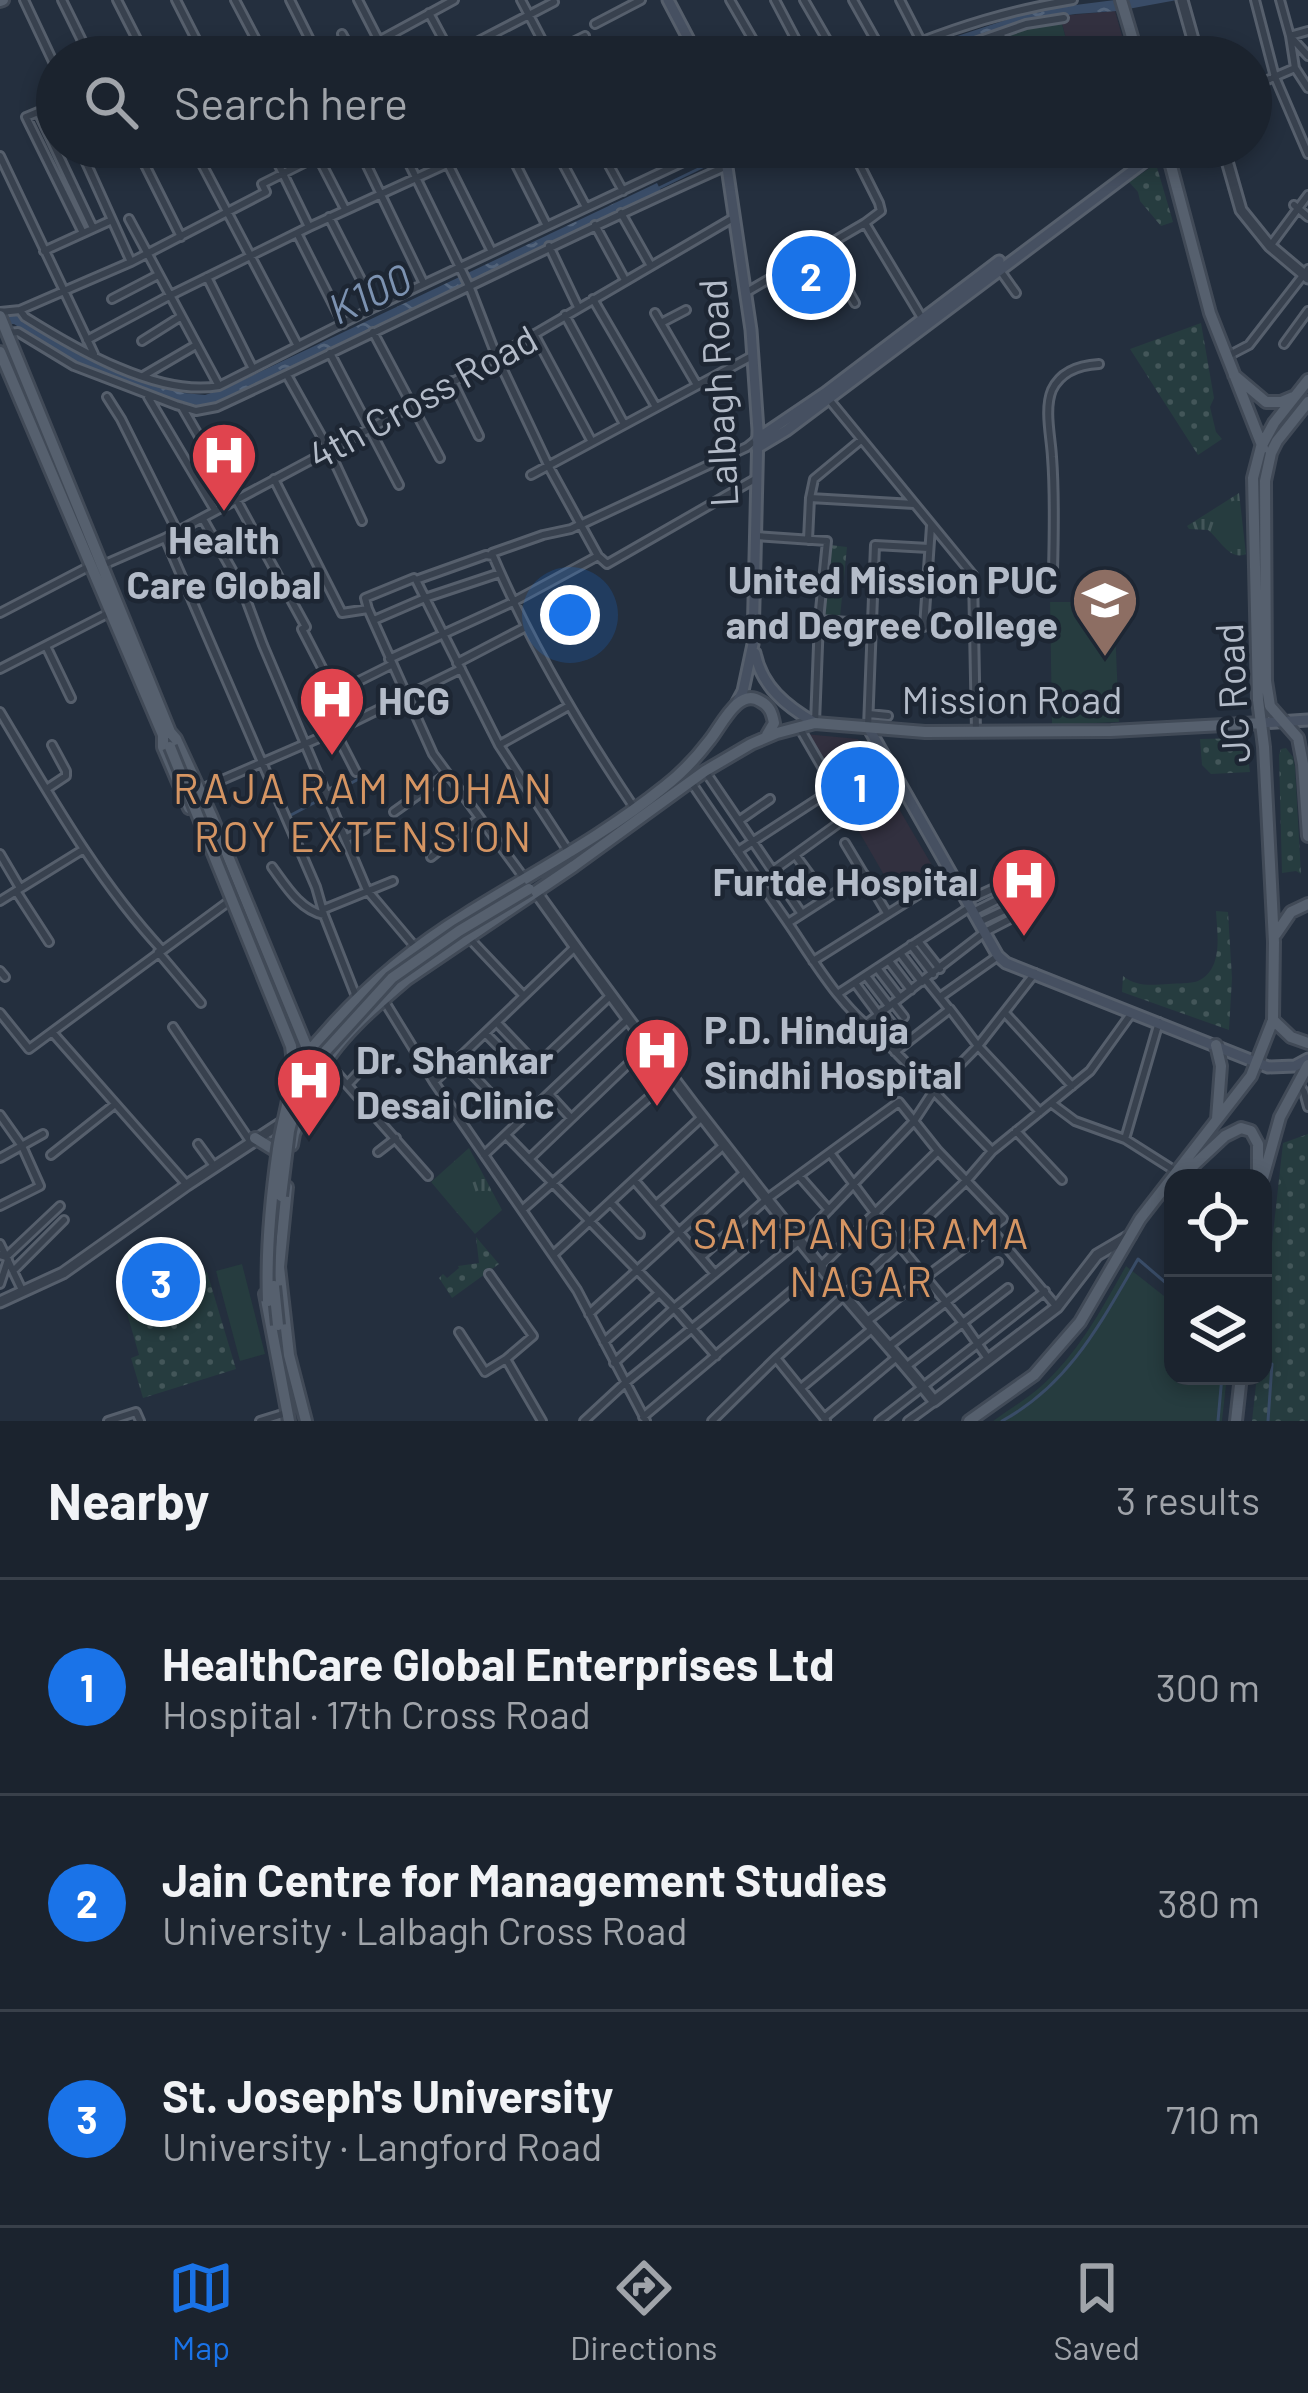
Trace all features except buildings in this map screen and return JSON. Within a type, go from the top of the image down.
[{"type":"main road","points":[[668,0],[687,36]]},
{"type":"main road","points":[[1122,6],[1131,36]]},
{"type":"main road","name":"Lalbagh Road","points":[[727,168],[752,356],[757,443],[753,644],[735,706]]},
{"type":"main road","points":[[757,443],[827,396],[1127,168]]},
{"type":"main road","points":[[827,396],[922,318],[1136,168]]},
{"type":"main road","name":"JC Road","points":[[1171,168],[1226,357],[1266,450],[1266,681],[1270,706],[1298,738],[1306,760],[1308,836]]},
{"type":"main road","points":[[3,321],[110,614],[169,739],[291,1046],[294,1071],[277,1154],[267,1279],[272,1327],[296,1419]]},
{"type":"main road","points":[[0,352],[96,566],[294,1036],[300,1107]]},
{"type":"main road","points":[[1232,374],[1266,402],[1302,399]]},
{"type":"main road","points":[[1266,450],[1274,423],[1302,399],[1308,380]]},
{"type":"main road","name":"JC Road","points":[[1182,1169],[1258,1063],[1273,1020],[1274,937],[1253,478],[1266,450]]},
{"type":"main road","points":[[753,644],[766,683],[791,709],[815,723]]},
{"type":"main road","points":[[300,1107],[343,1040],[383,999],[670,783],[735,706],[750,697],[769,707],[774,723],[765,737]]},
{"type":"main road","points":[[1261,723],[1308,719]]},
{"type":"main road","points":[[868,720],[951,874],[1006,963],[1258,1063],[1282,1068],[1308,1062]]},
{"type":"main road","name":"Mission Road","points":[[530,887],[548,884],[705,771],[765,737],[815,723],[868,720],[925,732],[1111,731],[1261,723]]},
{"type":"main road","points":[[169,739],[176,739],[200,790],[309,1052],[321,1070]]},
{"type":"main road","points":[[169,739],[163,747],[296,1068]]},
{"type":"main road","points":[[296,1419],[273,1278],[289,1131],[322,1055],[392,978],[530,887]]},
{"type":"main road","points":[[296,1419],[264,1280],[280,1123],[296,1068],[357,999],[416,948],[464,916],[530,887]]},
{"type":"main road","points":[[1274,937],[1291,912],[1308,904]]},
{"type":"main road","points":[[1273,1020],[1291,1037],[1308,1043]]},
{"type":"main road","points":[[1216,1045],[1221,1066],[1217,1123]]},
{"type":"main road","points":[[1263,1169],[1280,1117],[1308,1062]]},
{"type":"main road","points":[[296,1068],[321,1070]]},
{"type":"main road","points":[[1187,1169],[1240,1128],[1256,1137],[1259,1169]]},
{"type":"main road","points":[[253,1140],[276,1150]]},
{"type":"main road","points":[[969,1421],[1038,1371],[1080,1322],[1131,1235],[1164,1193]]},
{"type":"main road","points":[[1236,1421],[1240,1385]]},
{"type":"street","points":[[24,0],[41,36]]},
{"type":"street","points":[[62,0],[80,36]]},
{"type":"street","points":[[117,0],[135,36]]},
{"type":"street","points":[[176,0],[194,36]]},
{"type":"street","points":[[235,0],[254,36]]},
{"type":"street","points":[[290,0],[308,36]]},
{"type":"street","points":[[358,0],[377,36]]},
{"type":"street","points":[[387,36],[429,14],[435,4],[454,0]]},
{"type":"street","points":[[521,0],[539,36]]},
{"type":"street","points":[[595,24],[641,0]]},
{"type":"street","points":[[730,0],[751,36]]},
{"type":"street","points":[[775,0],[794,36]]},
{"type":"street","points":[[804,0],[825,36]]},
{"type":"street","points":[[853,0],[873,36]]},
{"type":"street","points":[[900,0],[918,36]]},
{"type":"street","points":[[937,36],[1039,5],[1072,0]]},
{"type":"street","points":[[1192,36],[1182,1],[1199,0]]},
{"type":"street","points":[[1256,0],[1265,36]]},
{"type":"street","points":[[1280,0],[1295,68],[1308,88]]},
{"type":"street","points":[[489,36],[554,2]]},
{"type":"street","points":[[429,14],[441,36]]},
{"type":"street","points":[[992,36],[1064,18]]},
{"type":"street","points":[[1290,36],[1308,31]]},
{"type":"street","points":[[1290,36],[1308,56]]},
{"type":"street","points":[[1272,62],[1308,154]]},
{"type":"street","points":[[1272,79],[1295,68]]},
{"type":"street","points":[[36,113],[26,117],[36,137]]},
{"type":"street","points":[[0,156],[94,356]]},
{"type":"street","points":[[51,168],[83,233]]},
{"type":"street","points":[[65,168],[93,228]]},
{"type":"street","points":[[88,168],[131,262]]},
{"type":"street","points":[[146,168],[181,238]]},
{"type":"street","points":[[204,168],[298,346]]},
{"type":"street","points":[[282,168],[309,227]]},
{"type":"street","points":[[292,168],[262,184],[266,192],[181,238],[3,321],[74,366],[182,407],[196,411],[217,407],[549,246],[722,168]]},
{"type":"street","points":[[324,168],[346,209]]},
{"type":"street","points":[[368,168],[424,284]]},
{"type":"street","points":[[411,168],[549,466],[598,556],[607,564],[755,479]]},
{"type":"street","points":[[87,340],[329,217],[439,168]]},
{"type":"street","points":[[450,168],[492,252]]},
{"type":"street","points":[[518,168],[547,226]]},
{"type":"street","points":[[565,168],[586,208]]},
{"type":"street","points":[[611,168],[623,190]]},
{"type":"street","points":[[20,310],[72,347],[136,374],[198,390],[219,386],[674,168]]},
{"type":"street","points":[[745,293],[881,212],[861,168]]},
{"type":"street","points":[[1226,357],[1249,345],[1307,274],[1270,246],[1240,210],[1228,168]]},
{"type":"street","points":[[1270,246],[1308,195]]},
{"type":"street","points":[[1296,207],[1308,217]]},
{"type":"street","points":[[621,213],[651,266]]},
{"type":"street","points":[[329,217],[375,308]]},
{"type":"street","name":"4th Cross Road","points":[[0,613],[165,538],[412,406],[736,217]]},
{"type":"street","points":[[130,219],[219,386]]},
{"type":"street","points":[[44,251],[112,220]]},
{"type":"street","points":[[865,223],[922,318]]},
{"type":"street","points":[[595,225],[625,281]]},
{"type":"street","points":[[297,233],[343,324]]},
{"type":"street","points":[[549,246],[578,307]]},
{"type":"street","points":[[823,247],[854,303]]},
{"type":"street","points":[[997,267],[1016,293]]},
{"type":"street","points":[[112,299],[158,274]]},
{"type":"street","points":[[207,278],[253,369]]},
{"type":"street","points":[[593,298],[656,407]]},
{"type":"street","points":[[661,323],[686,310]]},
{"type":"street","points":[[1285,344],[1308,311]]},
{"type":"street","points":[[655,313],[697,385]]},
{"type":"street","points":[[565,315],[625,424]]},
{"type":"street","points":[[142,341],[180,317]]},
{"type":"street","points":[[373,332],[440,458]]},
{"type":"street","points":[[533,333],[592,442]]},
{"type":"street","points":[[136,374],[196,345]]},
{"type":"street","points":[[330,353],[398,485]]},
{"type":"street","points":[[532,475],[752,356]]},
{"type":"street","points":[[1053,571],[1052,390],[1080,366],[1099,364]]},
{"type":"street","points":[[134,388],[136,374]]},
{"type":"street","points":[[286,375],[362,520]]},
{"type":"street","points":[[452,381],[479,436]]},
{"type":"street","points":[[146,394],[215,511]]},
{"type":"street","points":[[827,396],[973,575],[976,731]]},
{"type":"street","points":[[107,397],[178,531]]},
{"type":"street","points":[[182,407],[212,459]]},
{"type":"street","points":[[808,539],[814,479],[862,440]]},
{"type":"street","points":[[757,443],[572,530],[543,535],[365,598],[406,698],[446,774],[702,1117],[934,1402]]},
{"type":"street","points":[[274,479],[342,613],[368,609]]},
{"type":"street","points":[[810,498],[915,504]]},
{"type":"street","points":[[236,500],[305,627],[334,693],[598,556]]},
{"type":"street","points":[[202,518],[241,586],[368,890],[416,948]]},
{"type":"street","points":[[819,620],[924,627],[931,525]]},
{"type":"street","points":[[754,536],[827,541],[815,723]]},
{"type":"street","points":[[165,538],[357,999]]},
{"type":"street","points":[[888,716],[868,720],[875,544],[928,548]]},
{"type":"street","points":[[485,555],[493,556],[569,706],[635,809]]},
{"type":"street","points":[[374,620],[500,573]]},
{"type":"street","points":[[416,580],[499,745],[570,854]]},
{"type":"street","points":[[0,669],[110,614]]},
{"type":"street","points":[[200,790],[406,698],[526,627]]},
{"type":"street","points":[[951,631],[974,630]]},
{"type":"street","points":[[46,646],[71,698]]},
{"type":"street","points":[[499,745],[569,706]]},
{"type":"street","points":[[0,712],[2,725],[16,737],[84,849],[201,1003]]},
{"type":"street","points":[[774,871],[850,814],[799,727]]},
{"type":"street","points":[[335,731],[356,772]]},
{"type":"street","points":[[47,788],[66,776],[52,745]]},
{"type":"street","points":[[705,771],[802,914]]},
{"type":"street","points":[[394,812],[446,774]]},
{"type":"street","points":[[691,782],[838,993],[992,1151]]},
{"type":"street","points":[[328,795],[346,784]]},
{"type":"street","points":[[738,851],[824,795]]},
{"type":"street","points":[[740,820],[770,799]]},
{"type":"street","points":[[431,857],[480,818]]},
{"type":"street","points":[[346,838],[365,829]]},
{"type":"street","points":[[845,843],[887,914]]},
{"type":"street","points":[[0,901],[84,849]]},
{"type":"street","points":[[0,854],[49,942]]},
{"type":"street","points":[[796,856],[827,898]]},
{"type":"street","points":[[272,867],[314,913],[393,881]]},
{"type":"street","points":[[788,923],[864,874]]},
{"type":"street","points":[[813,961],[951,874]]},
{"type":"street","points":[[865,1024],[930,976],[1005,883]]},
{"type":"street","points":[[838,993],[914,943],[1011,893]]},
{"type":"street","points":[[0,1013],[29,1049],[228,902]]},
{"type":"street","points":[[975,915],[1012,905]]},
{"type":"street","points":[[975,915],[1022,913]]},
{"type":"street","points":[[468,937],[525,996]]},
{"type":"street","points":[[914,943],[940,997],[1040,1112]]},
{"type":"street","points":[[434,1082],[575,946]]},
{"type":"street","points":[[900,953],[930,976]]},
{"type":"street","points":[[940,997],[998,956]]},
{"type":"street","points":[[889,961],[911,990]]},
{"type":"street","points":[[877,968],[895,1027]]},
{"type":"street","points":[[584,1421],[800,1240],[914,1120],[1035,973]]},
{"type":"street","points":[[866,976],[888,1007]]},
{"type":"street","points":[[855,982],[904,1017]]},
{"type":"street","points":[[497,1022],[538,1065],[611,995]]},
{"type":"street","points":[[383,999],[590,1314],[645,1419],[820,1267],[938,1151]]},
{"type":"street","points":[[895,1052],[950,1009]]},
{"type":"street","points":[[712,1421],[846,1297],[992,1151],[1090,1071],[1132,1011]]},
{"type":"street","points":[[1004,1012],[1072,1085]]},
{"type":"street","points":[[484,1155],[628,1019]]},
{"type":"street","points":[[1126,1139],[1159,1022]]},
{"type":"street","points":[[173,1027],[253,1140]]},
{"type":"street","points":[[52,1033],[187,1185]]},
{"type":"street","points":[[486,1034],[514,1063]]},
{"type":"street","points":[[529,1159],[647,1046]]},
{"type":"street","points":[[348,1084],[373,1057]]},
{"type":"street","points":[[458,1059],[518,1123]]},
{"type":"street","points":[[321,1070],[348,1084],[428,1177]]},
{"type":"street","points":[[522,1210],[672,1077]]},
{"type":"street","points":[[1299,1084],[1308,1107]]},
{"type":"street","points":[[549,1094],[570,1117]]},
{"type":"street","points":[[701,1257],[768,1198],[899,1102],[1003,1219],[870,1324],[801,1388]]},
{"type":"street","points":[[1051,1103],[1075,1121],[1126,1139],[1164,1173]]},
{"type":"street","points":[[51,1155],[115,1104]]},
{"type":"street","points":[[0,1302],[63,1273],[300,1107]]},
{"type":"street","points":[[0,1115],[22,1146],[40,1186],[0,1206]]},
{"type":"street","points":[[553,1255],[702,1117]]},
{"type":"street","points":[[1016,1131],[1062,1180]]},
{"type":"street","points":[[0,1158],[43,1134]]},
{"type":"street","points":[[506,1135],[716,1356]]},
{"type":"street","points":[[378,1152],[396,1138]]},
{"type":"street","points":[[198,1144],[214,1166]]},
{"type":"street","points":[[656,1205],[725,1144]]},
{"type":"street","points":[[830,1154],[989,1360]]},
{"type":"street","points":[[590,1314],[746,1171]]},
{"type":"street","points":[[800,1177],[829,1210]]},
{"type":"street","points":[[634,1180],[715,1274]]},
{"type":"street","points":[[611,1203],[640,1234]]},
{"type":"street","points":[[0,1284],[5,1257],[60,1206]]},
{"type":"street","points":[[614,1363],[782,1218]]},
{"type":"street","points":[[13,1271],[64,1220]]},
{"type":"street","points":[[991,1228],[1057,1307]]},
{"type":"street","points":[[908,1421],[1057,1307],[1097,1255],[1131,1235]]},
{"type":"street","points":[[0,1244],[23,1292]]},
{"type":"street","points":[[889,1346],[998,1262]]},
{"type":"street","points":[[459,1332],[485,1372],[533,1336],[489,1274]]},
{"type":"street","points":[[907,1366],[1008,1288]]},
{"type":"street","points":[[879,1421],[1045,1291]]},
{"type":"street","points":[[604,1342],[659,1293]]},
{"type":"street","points":[[776,1358],[825,1419],[898,1356]]},
{"type":"street","points":[[506,1359],[542,1421]]},
{"type":"street","points":[[108,1421],[136,1412],[140,1421]]},
{"type":"street","points":[[260,1421],[296,1419]]},
{"type":"shaded area","points":[[1115,11],[1122,36],[1065,36],[1060,16]]},
{"type":"shaded area","points":[[805,734],[858,739],[933,867],[895,894]]},
{"type":"green space","points":[[1061,21],[1065,36],[1004,36]]},
{"type":"green space","points":[[1157,168],[1173,222],[1161,226],[1129,182]]},
{"type":"green space","points":[[1201,323],[1214,398],[1210,407],[1222,439],[1198,455],[1130,349]]},
{"type":"green space","points":[[1239,493],[1246,554],[1240,555],[1230,552],[1208,530],[1187,526]]},
{"type":"green space","points":[[830,545],[847,547],[840,617],[823,615]]},
{"type":"green space","points":[[1050,602],[1114,602],[1119,722],[1052,725]]},
{"type":"green space","points":[[1245,738],[1250,772],[1211,774],[1202,765],[1200,739]]},
{"type":"green space","points":[[1286,748],[1295,767],[1301,874],[1282,873],[1279,755]]},
{"type":"green space","points":[[1216,911],[1228,912],[1229,1030],[1122,992],[1123,976],[1150,985],[1191,983],[1206,975],[1217,950]]},
{"type":"green space","points":[[1308,1134],[1308,1421],[1252,1421],[1256,1385],[1272,1385],[1272,1243],[1283,1143]]},
{"type":"green space","points":[[469,1148],[502,1210],[475,1234],[431,1182]]},
{"type":"green space","points":[[476,1237],[499,1264],[452,1298],[439,1278],[443,1274],[447,1278],[458,1266],[479,1263]]},
{"type":"green space","points":[[242,1264],[265,1354],[240,1361],[216,1271]]},
{"type":"green space","points":[[1126,1266],[1164,1296],[1164,1385],[1226,1385],[1222,1421],[993,1421],[1039,1388],[1088,1331]]},
{"type":"green space","points":[[207,1272],[236,1369],[143,1398],[131,1358],[139,1355],[125,1306],[131,1303],[129,1296]]},
{"type":"water","points":[[1115,0],[1177,0],[1025,22],[985,36],[957,36],[1036,10]]},
{"type":"water","name":"K100","points":[[657,183],[661,191],[205,406],[182,403],[82,367],[14,324],[0,324],[0,315],[18,315],[84,356],[184,393],[205,395]]},
{"type":"waterway","name":"K100","points":[[659,188],[700,168]]},
{"type":"waterway","points":[[346,786],[362,777],[356,765]]},
{"type":"waterway","points":[[291,815],[323,798]]},
{"type":"waterway","points":[[1002,1421],[1047,1389],[1082,1350],[1138,1259],[1164,1281]]},
{"type":"waterway","points":[[1218,1421],[1221,1385]]},
{"type":"waterway","points":[[1268,1421],[1271,1385]]},
{"type":"place","name":"Jain Centre for Management Studies","points":[[811,275]]},
{"type":"place","name":"Health Care Global","points":[[224,514]]},
{"type":"place","name":"United Mission PUC and Degree College","points":[[1105,659]]},
{"type":"place","name":"HCG","points":[[332,758]]},
{"type":"place","name":"HealthCare Global Enterprises Ltd","points":[[860,786]]},
{"type":"place","name":"Furtde Hospital","points":[[1024,939]]},
{"type":"place","name":"P.D. Hinduja Sindhi Hospital","points":[[657,1109]]},
{"type":"place","name":"Dr. Shankar Desai Clinic","points":[[309,1139]]},
{"type":"place","name":"St. Joseph's University","points":[[161,1282]]},
{"type":"district","name":"RAJA RAM MOHAN ROY EXTENSION","points":[[364,811]]},
{"type":"district","name":"SAMPANGIRAMA NAGAR","points":[[862,1256]]}]
